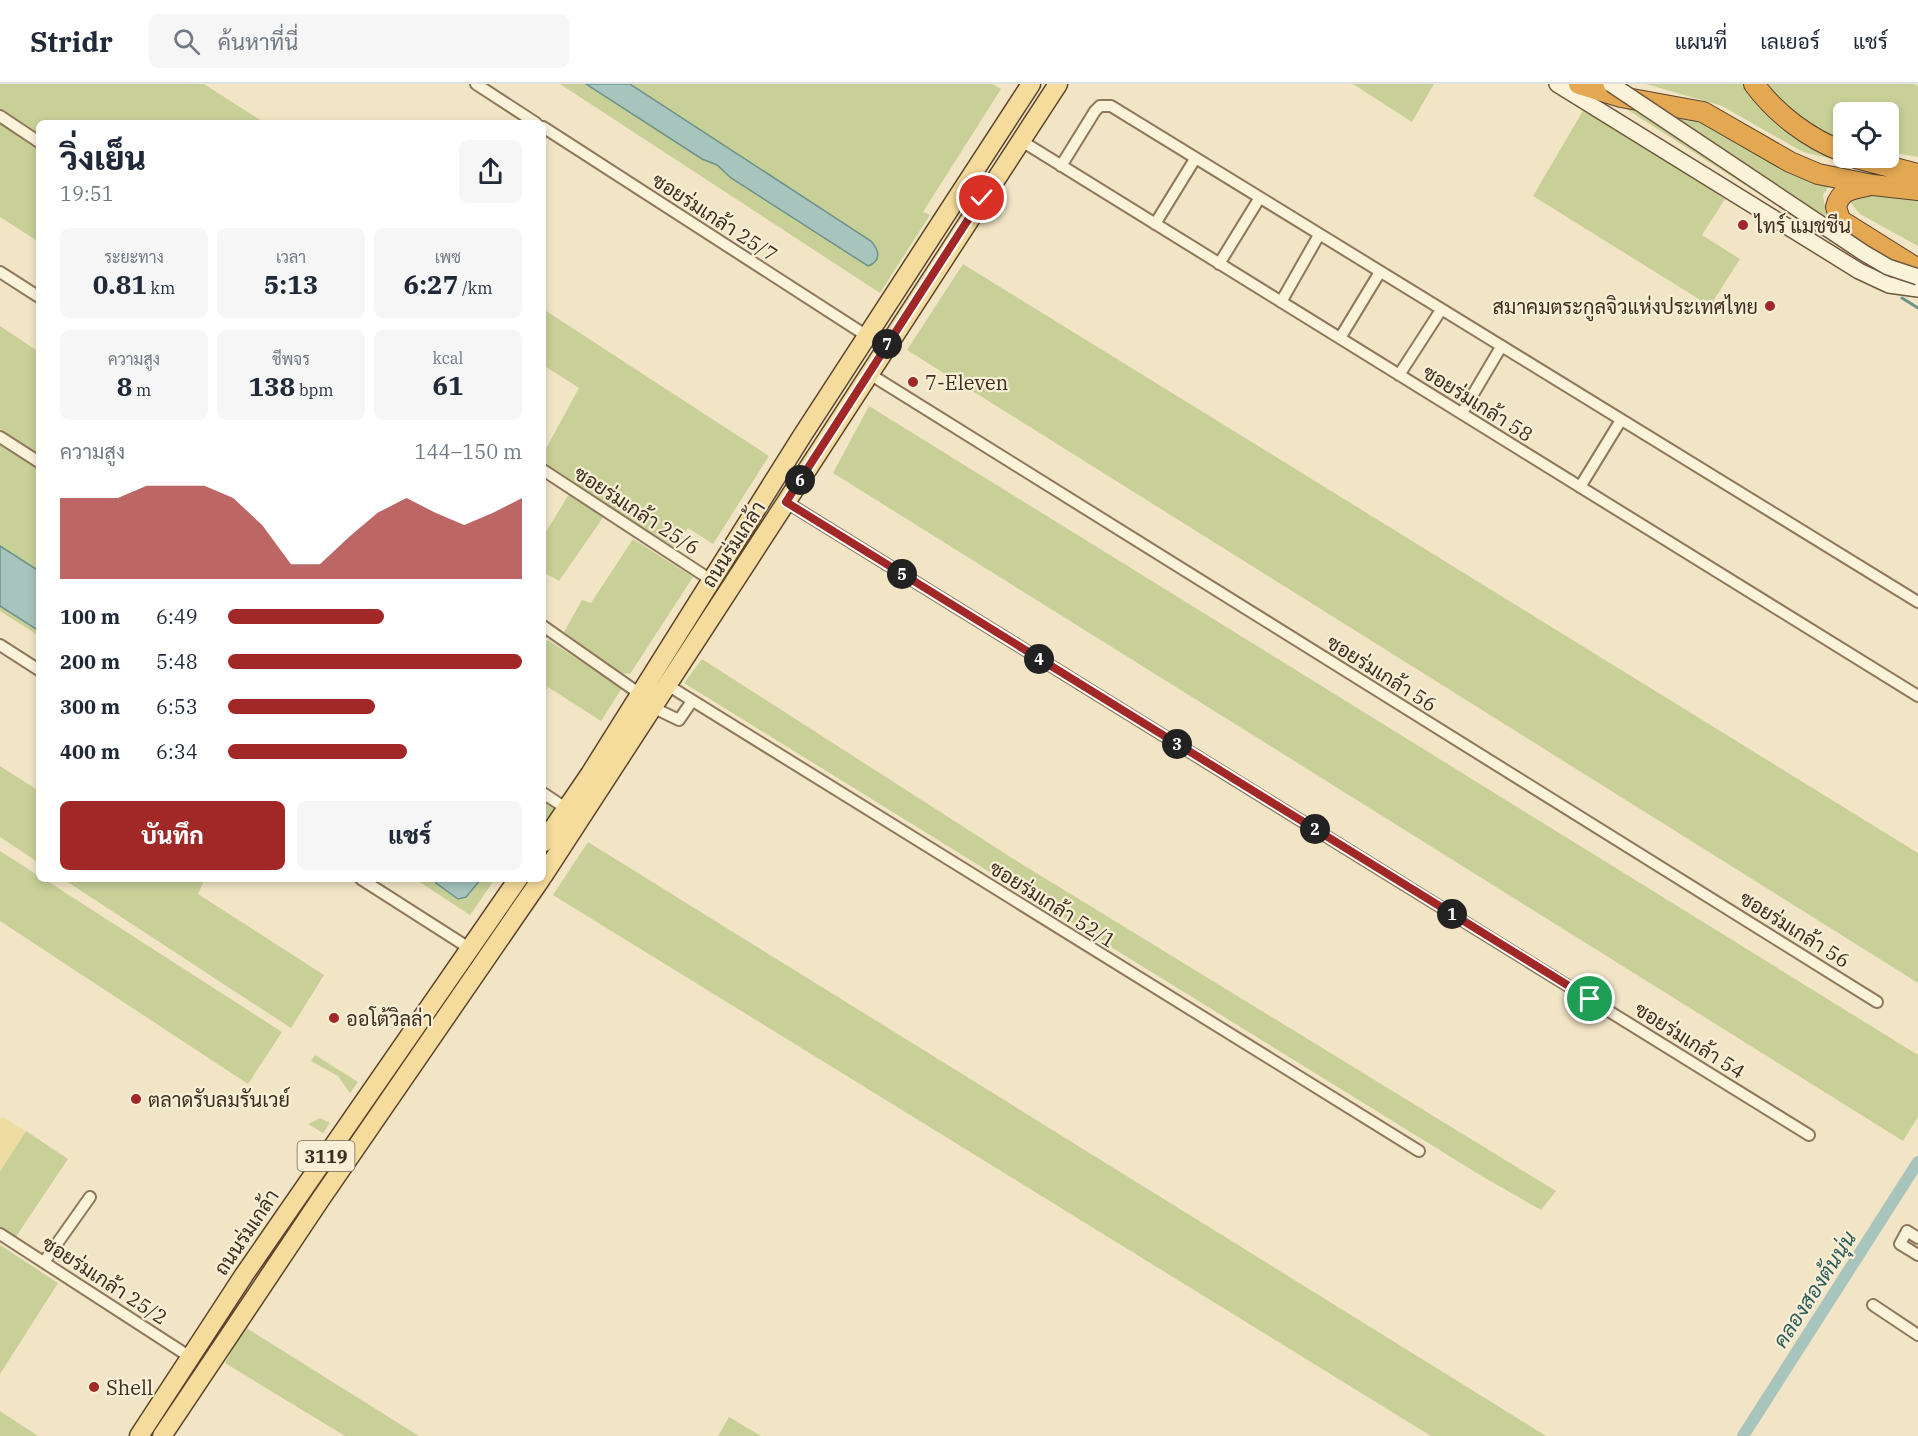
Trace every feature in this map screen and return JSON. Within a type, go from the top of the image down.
[{"type":"highway","points":[[1579,84],[1621,97],[1703,112],[1802,168],[1818,174],[1873,185],[1918,190]]},
{"type":"highway","points":[[1754,84],[1779,112],[1802,130],[1833,146]]},
{"type":"highway","points":[[1895,168],[1918,174]]},
{"type":"highway","points":[[1873,185],[1848,189],[1837,201],[1836,213],[1850,227],[1918,269]]},
{"type":"main road","name":"ถนนร่มเกล้า","points":[[546,839],[1031,84]]},
{"type":"main road","name":"ถนนร่มเกล้า","points":[[546,871],[669,686],[868,373],[1058,84]]},
{"type":"main road","points":[[1557,84],[1848,265],[1889,285],[1918,289]]},
{"type":"main road","points":[[1611,84],[1864,253],[1888,267],[1918,277]]},
{"type":"main road","name":"ถนนร่มเกล้า","points":[[139,1436],[190,1357],[516,882]]},
{"type":"main road","name":"ถนนร่มเกล้า","points":[[162,1436],[539,882]]},
{"type":"street","points":[[476,84],[531,120]]},
{"type":"street","points":[[1061,166],[1095,111],[1105,105],[1918,602]]},
{"type":"street","points":[[0,116],[36,140]]},
{"type":"street","name":"ซอยร่มเกล้า 25/7","points":[[546,129],[867,336]]},
{"type":"street","name":"ซอยร่มเกล้า 58","points":[[1020,140],[1918,696]]},
{"type":"street","points":[[1155,224],[1196,159]]},
{"type":"street","points":[[1219,264],[1259,198]]},
{"type":"street","points":[[1281,302],[1318,235]]},
{"type":"street","points":[[0,272],[36,295]]},
{"type":"street","points":[[1340,338],[1380,272]]},
{"type":"street","points":[[1889,285],[1918,298]]},
{"type":"street","points":[[1399,375],[1441,310]]},
{"type":"street","points":[[1462,413],[1501,347]]},
{"type":"street","name":"ซอยร่มเกล้า 56","points":[[868,373],[1877,1002]]},
{"type":"street","points":[[1580,487],[1621,420]]},
{"type":"street","points":[[0,437],[36,460]]},
{"type":"street","name":"ซอยร่มเกล้า 25/6","points":[[546,472],[711,580]]},
{"type":"street","name":"ซอยร่มเกล้า 54","points":[[786,502],[1809,1134]]},
{"type":"street","points":[[546,628],[640,694]]},
{"type":"street","points":[[0,645],[36,668]]},
{"type":"street","name":"ซอยร่มเกล้า 52/1","points":[[669,686],[1419,1151]]},
{"type":"street","points":[[654,708],[679,720],[692,701]]},
{"type":"street","points":[[546,795],[567,809]]},
{"type":"street","points":[[366,882],[469,948]]},
{"type":"street","points":[[44,1262],[90,1197]]},
{"type":"street","points":[[1918,1238],[1907,1231],[1900,1244],[1918,1256]]},
{"type":"street","name":"ซอยร่มเกล้า 25/2","points":[[0,1234],[190,1357]]},
{"type":"street","points":[[1873,1305],[1918,1335]]},
{"type":"green space","points":[[0,84],[204,84],[260,120],[36,120],[36,240],[0,217]]},
{"type":"green space","points":[[560,84],[586,84],[702,159],[717,165],[731,178],[871,241],[630,84],[993,84],[1001,89],[923,212],[930,215],[880,293]]},
{"type":"green space","points":[[1353,84],[1434,84],[1412,122]]},
{"type":"green space","points":[[1646,84],[1914,84],[1918,86],[1918,157],[1899,154],[1899,102],[1833,102],[1833,159],[1803,152],[1722,106]]},
{"type":"green space","points":[[1617,103],[1706,118],[1829,186],[1823,195],[1826,213],[1842,230],[1854,255]]},
{"type":"green space","points":[[1584,109],[1650,148],[1725,199],[1702,235],[1740,259],[1710,306],[1533,196]]},
{"type":"green space","points":[[1872,191],[1918,198],[1918,246],[1860,214],[1850,202],[1851,194]]},
{"type":"green space","points":[[963,264],[1918,853],[1918,983],[907,350]]},
{"type":"green space","points":[[546,311],[769,456],[713,544],[688,528],[675,548],[546,466],[546,448],[579,388],[546,367]]},
{"type":"green space","points":[[0,326],[36,350],[36,453],[0,429]]},
{"type":"green space","points":[[869,406],[1918,1055],[1918,1117],[1903,1141],[833,473]]},
{"type":"green space","points":[[0,442],[36,465],[36,569],[0,546]]},
{"type":"green space","points":[[569,494],[604,516],[559,581],[546,574],[546,532]]},
{"type":"green space","points":[[633,539],[693,577],[630,674],[622,673],[564,632],[582,600],[591,603]]},
{"type":"green space","points":[[0,606],[36,629],[36,634],[0,611]]},
{"type":"green space","points":[[548,640],[622,688],[601,721],[548,687],[546,691],[546,643]]},
{"type":"green space","points":[[702,659],[1012,858],[1556,1191],[1541,1210],[1480,1175],[684,683]]},
{"type":"green space","points":[[0,766],[36,789],[36,861],[0,837]]},
{"type":"green space","points":[[546,800],[555,806],[546,820]]},
{"type":"green space","points":[[588,842],[1546,1436],[1431,1436],[553,895]]},
{"type":"green space","points":[[0,851],[36,874],[36,882],[49,882],[282,1032],[248,1084],[0,921]]},
{"type":"green space","points":[[68,882],[204,882],[198,894],[324,975],[291,1028]]},
{"type":"green space","points":[[420,882],[436,882],[466,897],[478,882],[493,882],[470,915]]},
{"type":"green space","points":[[315,1055],[358,1082],[350,1093],[338,1076],[311,1061]]},
{"type":"green space","points":[[320,1118],[330,1123],[323,1133],[308,1124]]},
{"type":"green space","points":[[26,1131],[68,1159],[15,1238],[0,1229],[0,1171]]},
{"type":"green space","points":[[0,1245],[58,1283],[0,1374]]},
{"type":"green space","points":[[245,1327],[419,1436],[345,1436],[225,1363]]},
{"type":"green space","points":[[0,1411],[38,1436],[0,1436]]},
{"type":"green space","points":[[729,1417],[761,1436],[718,1436]]},
{"type":"sand","points":[[3,1117],[26,1131],[0,1171],[0,1120]]},
{"type":"water","points":[[586,84],[630,84],[871,241],[878,255],[876,261],[868,266],[731,178],[717,165],[702,159]]},
{"type":"water","points":[[0,546],[36,569],[36,629],[0,606]]},
{"type":"water","points":[[478,882],[466,897],[458,899],[436,883]]},
{"type":"waterway","points":[[1902,298],[1918,308]]},
{"type":"waterway","name":"คลองสองต้นนุ่น","points":[[1743,1436],[1918,1162]]},
{"type":"place","name":"ไทร์ แมชชีน","points":[[1743,225]]},
{"type":"place","name":"สมาคมตระกูลจิวแห่งประเทศไทย","points":[[1770,306]]},
{"type":"place","name":"7-Eleven","points":[[913,382]]},
{"type":"place","name":"ออโต้วิลล่า","points":[[334,1018]]},
{"type":"place","name":"ตลาดรับลมรันเวย์","points":[[136,1099]]},
{"type":"place","name":"Shell","points":[[94,1387]]},
{"type":"route","points":[[982,198],[786,502],[1590,999]]}]
